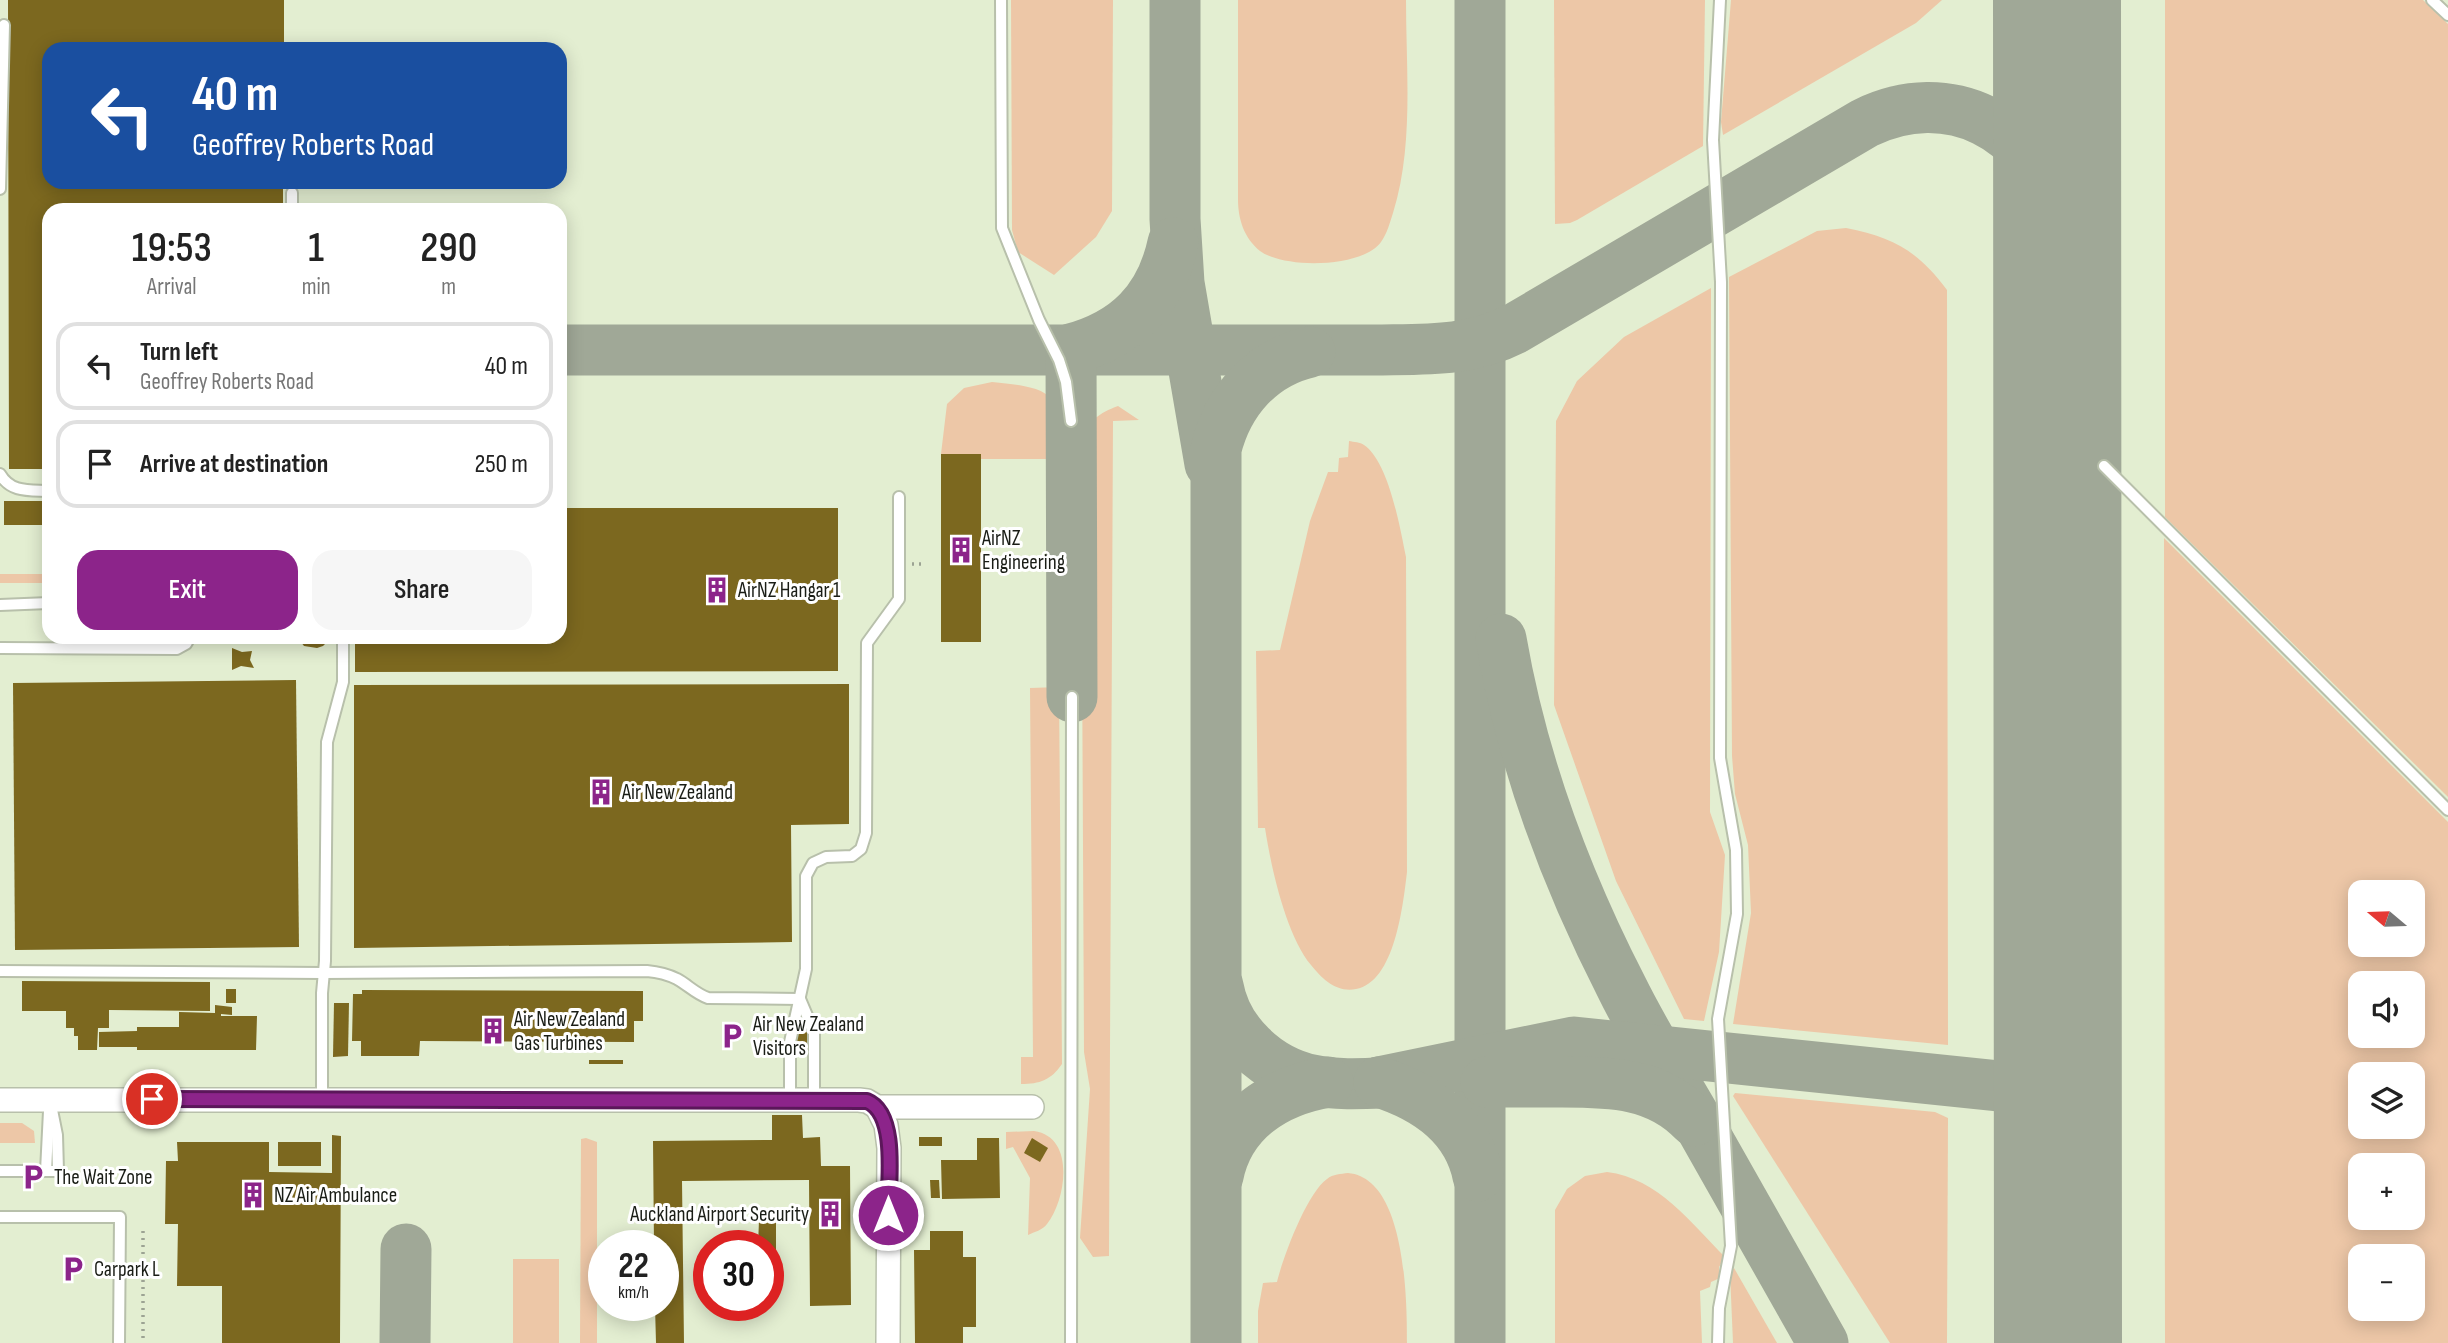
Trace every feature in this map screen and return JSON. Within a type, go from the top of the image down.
[{"type":"street","points":[[0,1100],[859,1100],[877,1107],[1032,1107]]},
{"type":"street","points":[[877,1107],[886,1125],[888,1148],[888,1343]]},
{"type":"lane","points":[[1001,0],[1002,228],[1039,320],[1059,360],[1066,382],[1071,421]]},
{"type":"lane","points":[[1718,1343],[1718,1308],[1731,1246],[1718,1019],[1737,914],[1736,850],[1720,758],[1721,282],[1713,114],[1720,0]]},
{"type":"lane","points":[[2432,0],[2448,15]]},
{"type":"lane","points":[[0,189],[4,25]]},
{"type":"lane","points":[[292,193],[292,203]]},
{"type":"lane","points":[[2104,467],[2448,810]]},
{"type":"lane","points":[[0,474],[5,483],[13,488],[42,490]]},
{"type":"lane","points":[[790,1100],[790,1042],[806,969],[806,876],[813,863],[826,857],[852,856],[861,849],[866,833],[867,643],[899,599],[899,498]]},
{"type":"lane","points":[[0,605],[42,603]]},
{"type":"lane","points":[[0,648],[177,649],[186,644]]},
{"type":"lane","points":[[322,1100],[327,742],[343,682],[343,644]]},
{"type":"lane","points":[[1071,1343],[1072,697]]},
{"type":"lane","points":[[0,971],[648,971],[662,973],[708,998],[800,999]]},
{"type":"lane","points":[[800,999],[814,1032],[814,1100]]},
{"type":"lane","points":[[0,1171],[46,1171],[50,1100]]},
{"type":"lane","points":[[0,1217],[120,1217],[119,1343]]},
{"type":"path","points":[[143,1231],[143,1343]]},
{"type":"shaded area","points":[[0,0],[2448,0],[2448,1343],[0,1343]]},
{"type":"shaded area","points":[[1011,0],[1113,0],[1112,211],[1096,237],[1054,275],[1018,252],[1012,230]]},
{"type":"shaded area","points":[[1238,0],[1406,0],[1407,107],[1404,161],[1400,187],[1388,228],[1381,242],[1371,251],[1341,261],[1286,261],[1260,251],[1246,234],[1239,214],[1238,199]]},
{"type":"shaded area","points":[[1554,0],[1705,0],[1703,146],[1577,220],[1555,224]]},
{"type":"shaded area","points":[[1731,0],[1942,0],[1916,23],[1723,135],[1721,122]]},
{"type":"shaded area","points":[[2165,0],[2423,0],[2448,24],[2448,797],[2165,517]]},
{"type":"shaded area","points":[[1846,228],[1878,236],[1903,248],[1926,265],[1947,290],[1948,1045],[1733,1024],[1751,913],[1748,845],[1735,794],[1732,756],[1729,277],[1817,231]]},
{"type":"shaded area","points":[[1711,288],[1710,812],[1725,855],[1719,952],[1704,1021],[1684,1019],[1616,881],[1554,705],[1556,421],[1577,381],[1624,337]]},
{"type":"shaded area","points":[[992,382],[1030,387],[1051,398],[1059,420],[1061,459],[981,459],[980,454],[941,454],[947,404],[964,388]]},
{"type":"shaded area","points":[[1118,406],[1139,420],[1113,421],[1109,1256],[1093,1257],[1080,1238],[1090,1089],[1084,1052],[1081,438],[1095,418]]},
{"type":"shaded area","points":[[1349,441],[1364,445],[1373,454],[1387,480],[1406,557],[1407,872],[1399,922],[1388,958],[1380,972],[1369,983],[1349,990],[1336,987],[1325,980],[1302,952],[1281,900],[1265,828],[1258,828],[1256,651],[1280,650],[1310,521],[1328,472],[1338,472],[1339,458],[1348,457]]},
{"type":"shaded area","points":[[2164,538],[2448,822],[2448,1343],[2165,1343]]},
{"type":"shaded area","points":[[0,574],[42,574],[42,583],[0,583]]},
{"type":"shaded area","points":[[1059,687],[1062,1064],[1054,1074],[1044,1080],[1021,1084],[1021,1057],[1033,1057],[1030,688]]},
{"type":"shaded area","points":[[1735,1093],[1935,1112],[1948,1118],[1947,1343],[1890,1343],[1733,1096]]},
{"type":"shaded area","points":[[0,1123],[22,1123],[34,1131],[35,1143],[0,1143]]},
{"type":"shaded area","points":[[1034,1131],[1047,1136],[1056,1145],[1062,1157],[1063,1171],[1059,1200],[1054,1213],[1045,1226],[1028,1235],[1030,1178],[1013,1147],[1006,1149],[1006,1132]]},
{"type":"shaded area","points":[[581,1139],[597,1142],[597,1230],[588,1230],[588,1321],[597,1321],[597,1343],[580,1343]]},
{"type":"shaded area","points":[[1607,1172],[1642,1183],[1658,1193],[1725,1257],[1719,1267],[1720,1278],[1700,1291],[1702,1343],[1555,1343],[1555,1210],[1567,1189],[1585,1176]]},
{"type":"shaded area","points":[[1348,1173],[1367,1180],[1382,1196],[1392,1218],[1404,1272],[1407,1343],[1258,1343],[1258,1311],[1263,1283],[1277,1282],[1297,1226],[1319,1186],[1332,1176]]},
{"type":"shaded area","points":[[513,1259],[559,1259],[559,1343],[513,1343]]},
{"type":"shaded area","points":[[1734,1268],[1777,1343],[1733,1343],[1730,1273]]},
{"type":"building","points":[[8,0],[284,0],[284,42],[42,42],[42,189],[283,189],[283,203],[42,203],[42,469],[9,469]]},
{"type":"building","name":"AirNZ Engineering","points":[[941,454],[981,454],[981,642],[941,642]]},
{"type":"building","points":[[4,501],[42,501],[42,525],[4,525]]},
{"type":"building","name":"AirNZ Hangar 1","points":[[567,508],[838,508],[838,671],[355,672],[355,644],[567,644]]},
{"type":"building","points":[[302,644],[325,644],[317,648]]},
{"type":"building","points":[[232,648],[242,652],[252,651],[250,660],[254,668],[241,666],[232,670]]},
{"type":"building","points":[[296,680],[299,947],[15,950],[13,683]]},
{"type":"building","name":"Air New Zealand","points":[[849,684],[849,824],[791,825],[792,942],[354,948],[354,685]]},
{"type":"building","points":[[22,981],[210,982],[210,1011],[109,1010],[109,1028],[98,1028],[97,1050],[78,1050],[78,1036],[74,1036],[74,1028],[66,1028],[66,1011],[22,1011]]},
{"type":"building","points":[[226,989],[236,989],[236,1003],[226,1003]]},
{"type":"building","name":"Air New Zealand Gas Turbines","points":[[362,990],[643,991],[643,1021],[634,1021],[634,1042],[420,1041],[419,1056],[361,1056],[361,1041],[352,1041],[353,994],[362,994]]},
{"type":"building","points":[[334,1003],[349,1003],[348,1056],[333,1057]]},
{"type":"building","points":[[215,1005],[232,1007],[232,1015],[221,1016],[257,1016],[256,1050],[137,1050],[137,1047],[99,1047],[99,1032],[137,1031],[137,1027],[179,1027],[179,1012],[215,1013]]},
{"type":"building","points":[[795,1032],[809,1032],[809,1047],[794,1047]]},
{"type":"building","points":[[589,1060],[623,1060],[623,1064],[589,1064]]},
{"type":"building","name":"Auckland Airport Security","points":[[772,1115],[802,1115],[803,1138],[820,1137],[821,1166],[850,1166],[851,1305],[810,1306],[809,1180],[682,1181],[684,1343],[656,1343],[655,1321],[679,1321],[679,1230],[654,1230],[653,1141],[772,1140]]},
{"type":"building","name":"NZ Air Ambulance","points":[[332,1135],[341,1136],[340,1343],[222,1343],[222,1286],[177,1286],[178,1224],[165,1224],[166,1161],[178,1161],[177,1142],[269,1142],[269,1172],[332,1173]]},
{"type":"building","points":[[919,1137],[942,1137],[942,1146],[919,1146]]},
{"type":"building","points":[[977,1138],[999,1138],[1000,1198],[942,1199],[941,1160],[977,1160]]},
{"type":"building","points":[[1032,1138],[1048,1148],[1040,1162],[1024,1153]]},
{"type":"building","points":[[278,1142],[321,1142],[321,1166],[278,1166]]},
{"type":"building","points":[[930,1180],[939,1180],[940,1198],[931,1198]]},
{"type":"building","points":[[759,1220],[776,1220],[776,1230],[759,1230]]},
{"type":"building","points":[[930,1231],[963,1231],[963,1257],[976,1257],[976,1327],[963,1327],[963,1343],[915,1343],[914,1250],[930,1250]]},
{"type":"taxiway","points":[[1175,0],[1175,219],[1179,283],[1210,464]]},
{"type":"taxiway","points":[[1480,0],[1480,1343]]},
{"type":"taxiway","points":[[567,350],[1374,350],[1428,349],[1480,342],[1514,329],[1865,123],[1896,112],[1927,108],[1956,111],[1984,120],[2008,136],[2029,157],[2046,184],[2057,215]]},
{"type":"taxiway","points":[[1072,697],[1071,349],[1109,334],[1138,312],[1160,282],[1173,243]]},
{"type":"taxiway","points":[[1216,1343],[1216,449],[1229,415],[1249,387],[1276,365],[1310,352]]},
{"type":"taxiway","points":[[1501,639],[1510,685],[1534,774],[1582,905],[1641,1024],[1823,1343]]},
{"type":"taxiway","points":[[1218,986],[1222,1003],[1239,1033],[1264,1058],[1279,1068],[1324,1082],[1414,1082]]},
{"type":"taxiway","points":[[1379,1082],[1574,1042],[2058,1092]]},
{"type":"taxiway","points":[[1218,1176],[1232,1139],[1257,1111],[1290,1093],[1328,1082]]},
{"type":"taxiway","points":[[1379,1082],[1428,1105],[1455,1128],[1473,1158],[1478,1176]]},
{"type":"taxiway","points":[[1486,1082],[1599,1083],[1633,1087],[1665,1099],[1694,1121]]},
{"type":"taxiway","points":[[2033,1343],[2058,1217]]},
{"type":"taxiway","points":[[405,1343],[406,1249]]},
{"type":"runway","points":[[2057,0],[2058,1343]]},
{"type":"place","name":"AirNZ Engineering","points":[[961,550]]},
{"type":"place","name":"AirNZ Hangar 1","points":[[717,590]]},
{"type":"place","name":"Air New Zealand","points":[[601,792]]},
{"type":"place","name":"Air New Zealand Gas Turbines","points":[[493,1031]]},
{"type":"place","name":"Air New Zealand Visitors","points":[[732,1036]]},
{"type":"place","name":"The Wait Zone","points":[[33,1177]]},
{"type":"place","name":"NZ Air Ambulance","points":[[253,1195]]},
{"type":"place","name":"Auckland Airport Security","points":[[830,1214]]},
{"type":"place","name":"Carpark L","points":[[73,1269]]},
{"type":"route","points":[[152,1099],[867,1101],[877,1107],[884,1117],[888,1135],[888,1215]]}]
